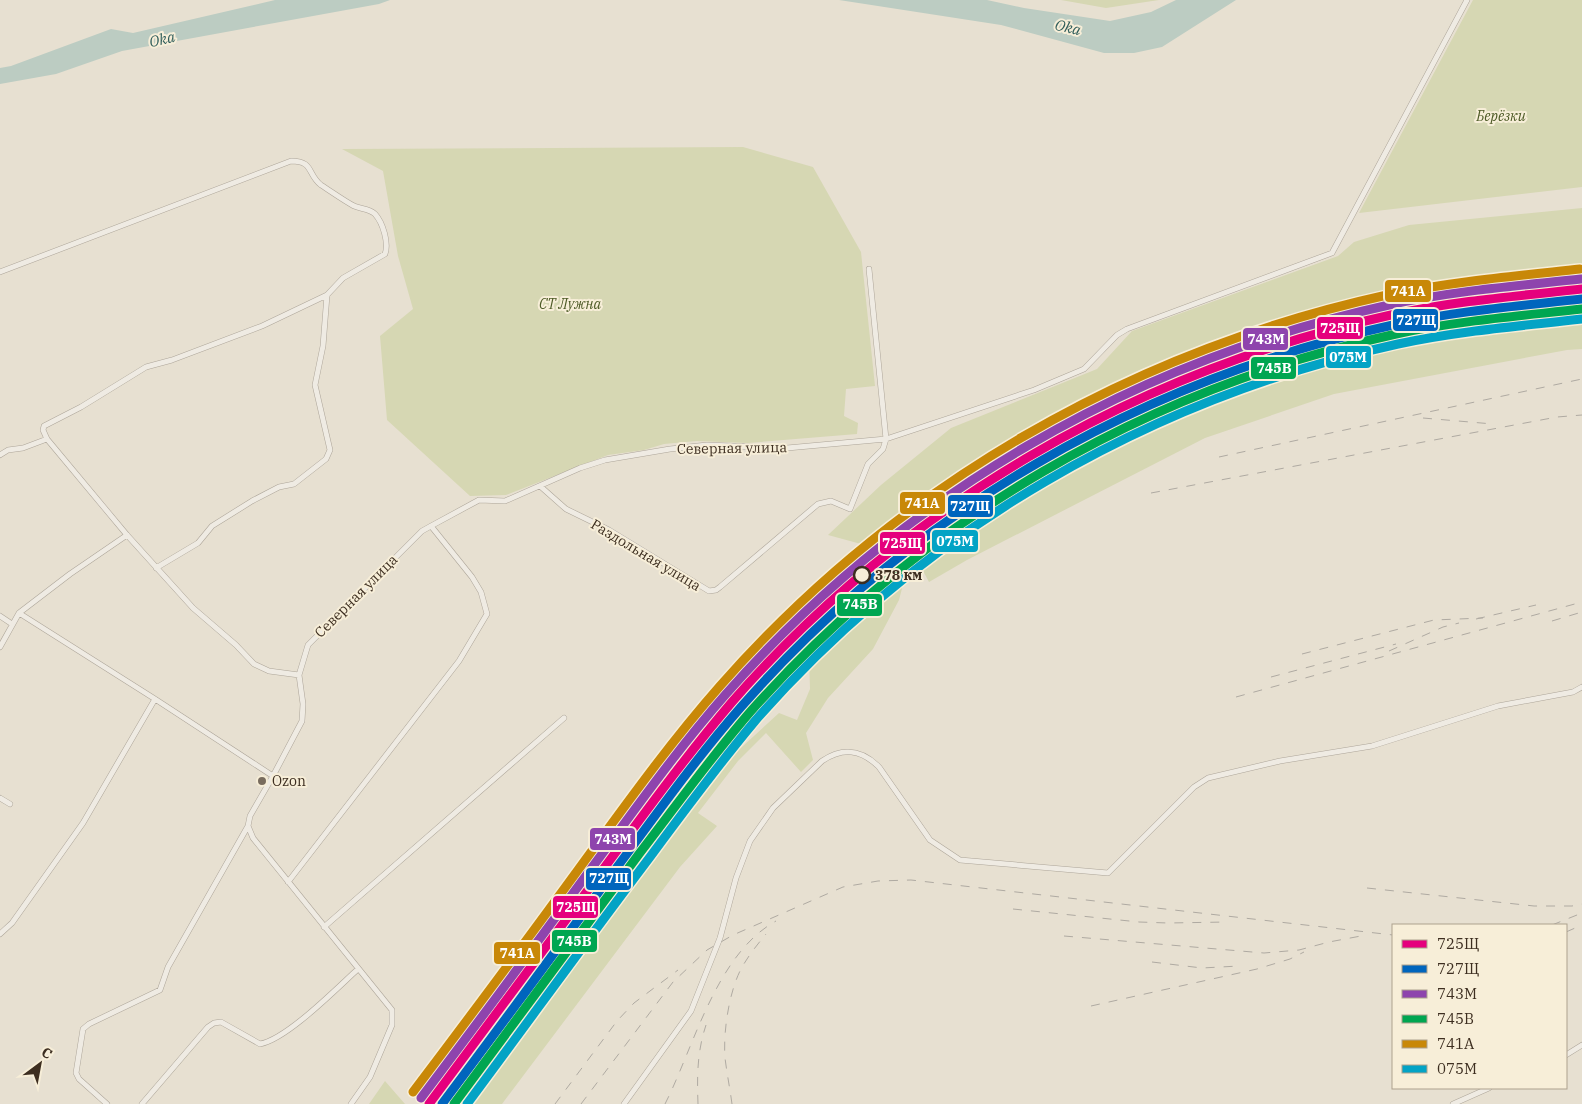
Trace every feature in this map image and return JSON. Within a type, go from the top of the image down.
[{"type":"street","name":"Северная улица","points":[[107,1104],[79,1079],[76,1072],[83,1029],[89,1024],[160,990],[168,967],[248,826],[250,816],[274,776],[302,721],[303,704],[299,675],[308,645],[422,531],[479,500],[505,500],[580,468],[605,460],[707,445],[787,448],[886,439],[1034,390],[1084,369],[1117,335],[1127,329],[1332,253],[1467,0]]},
{"type":"street","points":[[0,272],[291,161],[299,161],[306,164],[314,179],[321,185],[356,206],[374,213],[381,223],[386,244],[385,254],[343,278],[327,295],[262,326],[172,360],[146,367],[81,407],[47,423],[43,430],[47,439],[126,535],[193,608],[236,645],[254,664],[269,671],[299,675]]},
{"type":"street","points":[[869,269],[886,439]]},
{"type":"street","points":[[156,568],[198,543],[212,526],[252,501],[280,487],[294,484],[326,459],[330,450],[316,385],[323,346],[327,295]]},
{"type":"street","points":[[0,455],[8,450],[23,448],[47,439]]},
{"type":"street","name":"Раздольная улица","points":[[540,486],[566,509],[609,530],[709,591],[720,587],[818,504],[831,501],[850,508],[868,464],[883,449],[886,439]]},
{"type":"street","points":[[288,882],[459,661],[486,614],[481,592],[472,577],[431,526]]},
{"type":"street","points":[[0,646],[19,614],[70,574],[126,535]]},
{"type":"street","points":[[19,614],[156,699],[274,776]]},
{"type":"street","points":[[0,616],[12,624]]},
{"type":"street","points":[[624,1104],[691,1011],[720,938],[744,854],[758,829],[773,808],[822,762],[839,752],[853,752],[873,761],[930,840],[960,860],[1108,873],[1194,787],[1208,778],[1280,761],[1388,742],[1498,706],[1572,692],[1582,687]]},
{"type":"street","points":[[0,934],[12,924],[83,822],[156,699]]},
{"type":"street","points":[[324,927],[564,718]]},
{"type":"street","points":[[0,798],[10,804]]},
{"type":"street","points":[[248,826],[253,838],[392,1010],[392,1025],[370,1077],[350,1104]]},
{"type":"street","points":[[142,1104],[208,1027],[214,1023],[221,1022],[260,1044],[268,1042],[294,1026],[358,970]]},
{"type":"street","points":[[1567,1055],[1582,1045]]},
{"type":"street","points":[[1453,1104],[1487,1089]]},
{"type":"green space","points":[[1061,0],[1159,0],[1106,8]]},
{"type":"green space","name":"Берёзки","points":[[1473,0],[1582,0],[1582,187],[1359,213]]},
{"type":"green space","name":"СТ Лужна","points":[[743,147],[813,167],[861,252],[875,386],[846,389],[844,416],[858,423],[857,434],[748,443],[697,441],[664,444],[644,450],[608,455],[506,495],[470,496],[387,420],[380,336],[413,309],[398,256],[383,171],[342,149]]},
{"type":"green space","points":[[1582,208],[1582,277],[1385,298],[1184,357],[1161,373],[975,464],[872,547],[828,535],[881,485],[951,428],[1097,369],[1132,331],[1338,256],[1354,242],[1409,225]]},
{"type":"green space","points":[[1582,307],[1582,349],[1567,350],[1334,394],[1205,438],[967,560],[929,582],[915,556],[1056,455],[1199,389],[1348,341],[1524,313]]},
{"type":"green space","points":[[893,569],[907,569],[899,600],[873,649],[828,698],[806,733],[813,760],[801,772],[766,733],[738,761],[698,813],[717,826],[680,867],[502,1104],[456,1104],[718,769],[779,713],[797,720],[810,689],[809,654]]},
{"type":"green space","points":[[385,1081],[405,1104],[369,1104]]},
{"type":"water","name":"Oka","points":[[275,0],[390,0],[379,4],[122,51],[56,74],[0,84],[0,68],[11,66],[111,29],[133,33]]},
{"type":"water","name":"Oka","points":[[839,0],[987,0],[1024,8],[1110,21],[1151,12],[1176,0],[1236,0],[1162,47],[1134,53],[1104,53],[1001,25]]},
{"type":"railway","points":[[1219,457],[1582,379]]},
{"type":"railway","points":[[1151,493],[1557,417],[1582,415]]},
{"type":"railway","points":[[1423,418],[1493,424]]},
{"type":"railway","points":[[1236,697],[1582,602]]},
{"type":"railway","points":[[1476,619],[1536,605]]},
{"type":"railway","points":[[1552,621],[1582,612]]},
{"type":"railway","points":[[1302,654],[1434,620],[1483,618]]},
{"type":"railway","points":[[1389,651],[1443,627],[1459,623]]},
{"type":"railway","points":[[1271,677],[1396,644]]},
{"type":"railway","points":[[581,1104],[673,982],[707,950],[733,935],[843,887],[878,881],[911,880],[1392,935]]},
{"type":"railway","points":[[1367,888],[1534,906],[1572,906],[1582,904]]},
{"type":"railway","points":[[1013,909],[1139,922],[1227,922]]},
{"type":"railway","points":[[1554,924],[1582,913]]},
{"type":"railway","points":[[665,1104],[722,978],[737,956],[755,936],[776,921]]},
{"type":"railway","points":[[1567,932],[1582,925]]},
{"type":"railway","points":[[732,1104],[725,1058],[726,1024],[730,1000],[741,969],[766,934]]},
{"type":"railway","points":[[1064,936],[1264,953],[1299,950],[1361,936]]},
{"type":"railway","points":[[1091,1006],[1257,969],[1290,959],[1304,952]]},
{"type":"railway","points":[[1152,962],[1202,968],[1239,966]]},
{"type":"railway","points":[[555,1104],[617,1021],[634,1003],[678,970]]},
{"type":"railway","points":[[698,1104],[698,1064],[706,1025]]},
{"type":"transit line","name":"741А","points":[[413,1092],[647,776],[720,686],[788,614],[862,549],[940,490],[1022,437],[1108,391],[1198,352],[1291,320],[1387,295],[1435,286],[1580,269]]},
{"type":"transit line","name":"743М","points":[[421,1098],[654,784],[726,694],[794,623],[867,558],[945,499],[1027,446],[1113,400],[1202,362],[1294,330],[1413,300],[1485,289],[1581,279]]},
{"type":"transit line","name":"725Щ","points":[[429,1104],[659,794],[732,702],[799,631],[872,566],[949,508],[1031,456],[1116,410],[1205,371],[1297,340],[1391,315],[1486,299],[1582,289]]},
{"type":"transit line","name":"727Щ","points":[[442,1104],[670,795],[741,707],[808,637],[880,573],[956,515],[1037,464],[1121,419],[1209,380],[1300,349],[1416,320],[1463,312],[1582,299]]},
{"type":"transit line","name":"745В","points":[[454,1104],[639,854],[736,728],[817,642],[888,579],[964,522],[1043,471],[1126,427],[1213,389],[1303,358],[1419,329],[1582,309]]},
{"type":"transit line","name":"075М","points":[[467,1104],[688,805],[755,721],[820,652],[891,589],[966,532],[1046,481],[1130,437],[1216,399],[1306,368],[1398,344],[1467,332],[1582,319]]},
{"type":"place","name":"378 км","points":[[862,575]]},
{"type":"place","name":"Ozon","points":[[262,781]]}]
